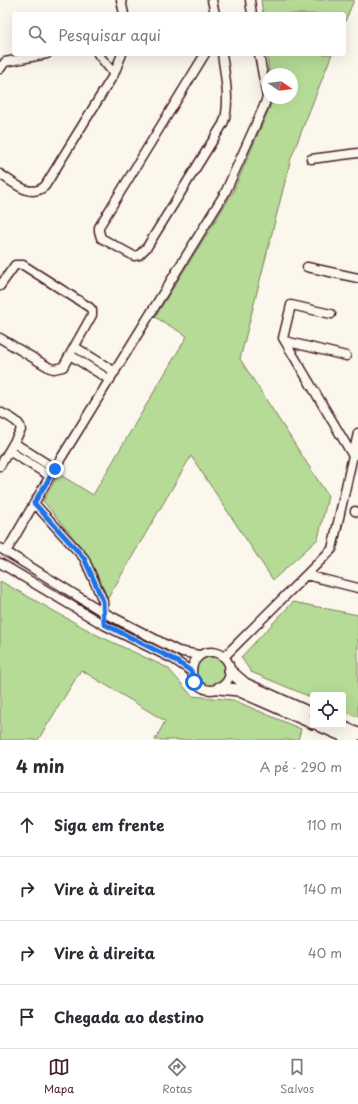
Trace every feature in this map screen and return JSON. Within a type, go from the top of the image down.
[{"type":"street","points":[[121,0],[124,12]]},
{"type":"street","points":[[212,0],[215,12]]},
{"type":"street","points":[[250,0],[252,12]]},
{"type":"street","points":[[0,69],[5,62],[36,56]]},
{"type":"street","points":[[100,56],[114,74]]},
{"type":"street","points":[[0,174],[25,190],[31,192],[40,190],[45,186],[114,74],[121,56]]},
{"type":"street","points":[[204,56],[99,227],[101,238],[134,256],[139,255],[147,247],[223,124],[228,106],[222,56]]},
{"type":"street","points":[[220,688],[227,681],[230,671],[228,662],[224,657],[215,652],[199,655],[178,651],[103,612],[3,550],[34,503],[225,193],[267,97],[259,56]]},
{"type":"street","points":[[311,159],[358,153]]},
{"type":"street","points":[[0,286],[15,265],[23,265],[92,310],[92,315],[63,367],[54,369],[0,338]]},
{"type":"street","points":[[307,267],[358,278]]},
{"type":"street","points":[[331,314],[291,305],[283,338],[353,456]]},
{"type":"street","points":[[285,341],[346,356]]},
{"type":"street","points":[[75,347],[115,372]]},
{"type":"street","points":[[70,355],[110,380]]},
{"type":"street","points":[[0,412],[21,426],[21,430],[0,466]]},
{"type":"street","points":[[224,657],[332,549],[358,433]]},
{"type":"street","points":[[14,443],[55,469]]},
{"type":"street","points":[[9,451],[50,476]]},
{"type":"street","points":[[34,503],[84,558],[103,601],[104,624]]},
{"type":"street","points":[[0,563],[104,624],[173,659],[191,671]]},
{"type":"street","points":[[306,575],[358,588]]},
{"type":"street","points":[[199,655],[195,660],[191,671],[194,682],[203,689],[208,691],[220,688],[238,690],[310,721]]},
{"type":"street","points":[[230,671],[245,684],[310,713]]},
{"type":"street","points":[[326,728],[353,740]]},
{"type":"street","points":[[344,728],[358,734]]},
{"type":"green space","points":[[261,0],[354,0],[346,19],[346,12],[263,12]]},
{"type":"green space","points":[[267,56],[331,56],[291,158],[240,359],[328,496],[318,539],[273,580],[191,456],[108,598],[86,553],[43,501],[59,474],[93,495],[187,336],[155,317],[232,194],[271,104],[298,104],[298,68],[268,68]]},
{"type":"green space","points":[[0,581],[97,635],[168,668],[192,696],[233,700],[301,729],[298,740],[155,740],[165,721],[81,670],[38,740],[0,740]]},
{"type":"green space","points":[[293,602],[358,615],[358,717],[346,712],[346,692],[310,692],[310,697],[251,672],[241,657]]},
{"type":"green space","points":[[207,655],[213,655],[223,662],[226,671],[225,677],[219,684],[213,687],[207,687],[197,680],[194,674],[194,668],[201,658]]},
{"type":"route","points":[[55,469],[34,503],[84,558],[103,601],[104,624],[173,659],[191,671],[194,682]]}]
